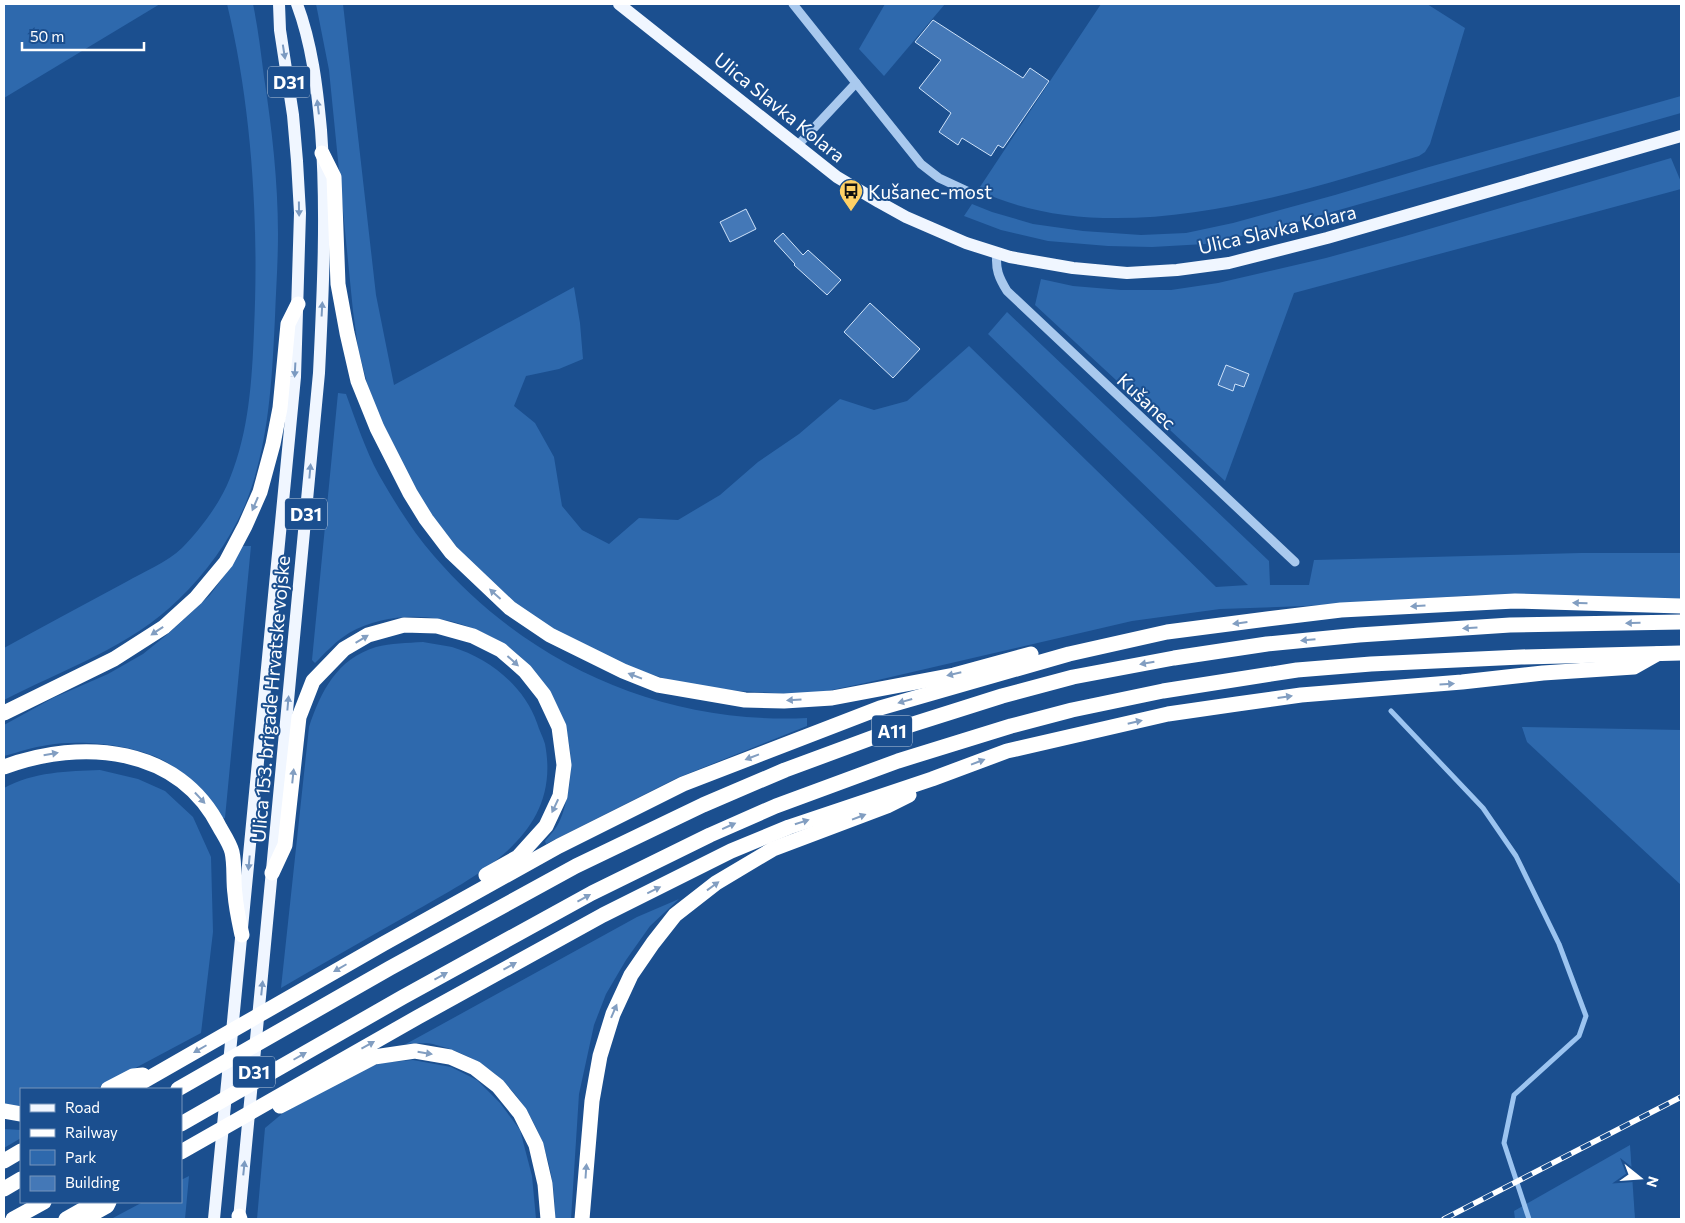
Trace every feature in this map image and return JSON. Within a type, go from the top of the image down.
[{"type":"highway","points":[[322,153],[334,177],[338,284],[358,381],[373,420],[410,494],[451,552],[510,608],[550,635],[623,671],[658,685],[745,700],[784,701],[832,698],[954,675],[1050,649],[1069,654]]},
{"type":"highway","points":[[4,713],[114,659],[164,627],[196,598],[226,562],[260,492],[273,444],[280,408],[288,324],[298,304]]},
{"type":"highway","points":[[132,1088],[559,846],[682,784],[880,708],[1069,654],[1167,632],[1341,610],[1515,601],[1681,606]]},
{"type":"highway","name":"A11","points":[[180,1088],[390,968],[584,862],[703,805],[785,770],[885,733],[1002,696],[1073,677],[1174,658],[1267,644],[1359,635],[1510,625],[1681,622]]},
{"type":"highway","points":[[272,873],[285,845],[299,717],[313,681],[344,649],[368,635],[404,625],[437,626],[473,636],[501,650],[525,671],[544,695],[559,726],[564,765],[560,796],[546,826],[518,857],[395,928],[383,944]]},
{"type":"highway","name":"A11","points":[[182,1123],[394,1002],[592,893],[710,835],[776,806],[898,761],[1011,726],[1072,710],[1163,691],[1297,670],[1371,664],[1511,657],[1681,652]]},
{"type":"highway","points":[[182,1151],[603,915],[730,852],[788,826],[932,779],[1007,751],[1168,714],[1302,695],[1462,682],[1543,673],[1634,667],[1659,653]]},
{"type":"highway","points":[[4,767],[30,758],[65,752],[100,751],[133,758],[165,770],[190,788],[211,810],[232,852],[234,894],[242,935]]},
{"type":"highway","points":[[582,1219],[592,1101],[600,1056],[613,1014],[631,975],[675,915],[716,883],[773,849],[887,806],[915,792],[932,779]]},
{"type":"highway","points":[[250,1112],[273,1110],[374,1057],[415,1051],[450,1057],[476,1068],[498,1086],[520,1113],[536,1145],[545,1184],[548,1219]]},
{"type":"highway","points":[[110,1088],[133,1076],[155,1075]]},
{"type":"highway","points":[[4,1111],[20,1114]]},
{"type":"highway","points":[[4,1161],[20,1152]]},
{"type":"highway","points":[[4,1189],[20,1180]]},
{"type":"highway","points":[[14,1219],[42,1203]]},
{"type":"highway","points":[[66,1219],[94,1203]]},
{"type":"highway","points":[[83,1219],[107,1206],[108,1203]]},
{"type":"main road","name":"Ulica 153. brigade Hrvatske vojske","points":[[214,1219],[295,377],[300,213],[293,115],[280,30],[279,4]]},
{"type":"main road","name":"Ulica 153. brigade Hrvatske vojske","points":[[240,1218],[319,373],[325,231],[322,153],[313,60],[297,4]]},
{"type":"main road","name":"Ulica Slavka Kolara","points":[[619,4],[837,177],[906,217],[939,233],[997,253],[1038,263],[1073,268],[1127,273],[1177,270],[1229,263],[1328,238],[1681,136]]},
{"type":"street","points":[[793,4],[921,164],[939,178],[967,191]]},
{"type":"street","points":[[798,145],[856,83]]},
{"type":"street","name":"Kušanec","points":[[997,253],[995,264],[999,278],[1007,291],[1294,562]]},
{"type":"green space","points":[[4,4],[160,4],[4,98]]},
{"type":"green space","points":[[227,4],[253,4],[270,116],[277,195],[278,255],[271,389],[264,436],[253,483],[239,518],[217,555],[189,589],[160,616],[96,656],[4,700],[4,648],[170,558],[196,533],[216,506],[230,478],[236,460],[245,424],[251,386],[255,249],[252,166],[248,124],[236,43]]},
{"type":"green space","points":[[316,4],[343,4],[376,295],[394,385],[574,287],[583,359],[559,369],[526,376],[514,406],[535,423],[554,457],[562,506],[582,530],[609,544],[639,518],[678,520],[720,495],[758,462],[799,434],[840,399],[874,410],[907,401],[969,346],[1216,587],[1248,585],[988,334],[1007,312],[1269,561],[1270,585],[1309,585],[1314,560],[1581,553],[1681,553],[1681,599],[1477,595],[1305,606],[1220,609],[1132,621],[808,695],[739,691],[679,683],[619,664],[578,645],[515,604],[480,574],[430,516],[392,452],[367,383],[358,348],[329,70]]},
{"type":"green space","points":[[885,4],[945,4],[884,76],[859,49]]},
{"type":"green space","points":[[1101,4],[1427,4],[1465,28],[1430,144],[1425,152],[1419,156],[1368,172],[1256,201],[1198,212],[1141,217],[1084,217],[1029,208],[978,190]]},
{"type":"green space","points":[[1681,96],[1681,113],[1261,232],[1205,244],[1152,247],[1108,246],[1048,241],[1001,230],[964,216],[972,204],[1033,224],[1083,231],[1141,235],[1186,233],[1233,223],[1335,195]]},
{"type":"green space","points":[[1671,158],[1681,182],[1681,189],[1294,293],[1225,481],[1035,305],[1041,279],[1073,286],[1121,290],[1171,290],[1218,283],[1326,258]]},
{"type":"green space","points":[[338,393],[346,394],[361,435],[379,475],[419,537],[434,556],[471,595],[512,628],[556,657],[602,680],[651,699],[702,711],[754,718],[807,718],[807,726],[677,778],[546,844],[545,841],[562,816],[570,781],[570,750],[563,721],[557,707],[540,680],[517,654],[499,641],[458,623],[436,618],[414,617],[391,618],[370,624],[344,636],[315,663],[312,660]]},
{"type":"green space","points":[[242,546],[251,546],[225,818],[221,818],[197,789],[176,769],[156,757],[142,752],[93,743],[62,743],[31,748],[4,756],[4,725],[53,698],[108,674],[143,654],[210,595],[235,561]]},
{"type":"green space","points":[[423,642],[452,647],[479,658],[503,675],[523,697],[531,710],[545,744],[547,776],[541,804],[527,829],[509,850],[486,868],[281,988],[309,727],[319,701],[332,678],[341,668],[362,652],[393,644]]},
{"type":"green space","points":[[1522,727],[1681,730],[1681,885],[1527,742]]},
{"type":"green space","points":[[100,770],[138,779],[165,791],[193,817],[211,857],[213,932],[201,1033],[98,1088],[20,1088],[20,1107],[4,1106],[4,788],[27,779],[63,772]]},
{"type":"green space","points":[[679,899],[650,926],[626,960],[606,994],[594,1025],[579,1094],[571,1219],[555,1219],[553,1190],[548,1162],[539,1135],[526,1110],[510,1088],[489,1069],[464,1055],[432,1044],[406,1044],[637,917]]},
{"type":"green space","points":[[413,1060],[451,1067],[477,1080],[500,1103],[520,1130],[532,1176],[536,1219],[257,1219],[265,1128],[283,1113],[340,1081],[380,1063]]},
{"type":"green space","points":[[4,1129],[20,1130],[20,1139],[4,1148]]},
{"type":"green space","points":[[1630,1145],[1635,1219],[1515,1219],[1514,1211]]},
{"type":"green space","points":[[189,1176],[185,1219],[111,1219],[141,1203],[182,1203],[182,1180]]},
{"type":"building","points":[[933,20],[1023,78],[1030,68],[1049,81],[1003,148],[998,145],[991,156],[962,138],[958,145],[939,132],[951,113],[919,88],[941,60],[915,42]]},
{"type":"building","points":[[746,209],[756,229],[730,242],[720,222]]},
{"type":"building","points":[[783,233],[803,255],[808,250],[841,280],[827,295],[794,265],[774,241]]},
{"type":"building","points":[[870,303],[920,349],[893,378],[844,332]]},
{"type":"building","points":[[1226,365],[1249,374],[1244,387],[1235,384],[1233,391],[1218,385]]},
{"type":"waterway","points":[[1391,711],[1483,808],[1516,856],[1559,944],[1586,1016],[1579,1036],[1514,1095],[1504,1143],[1529,1219]]},
{"type":"railway","points":[[1444,1219],[1681,1097]]},
{"type":"place","name":"Kušanec-most","points":[[851,212]]}]
